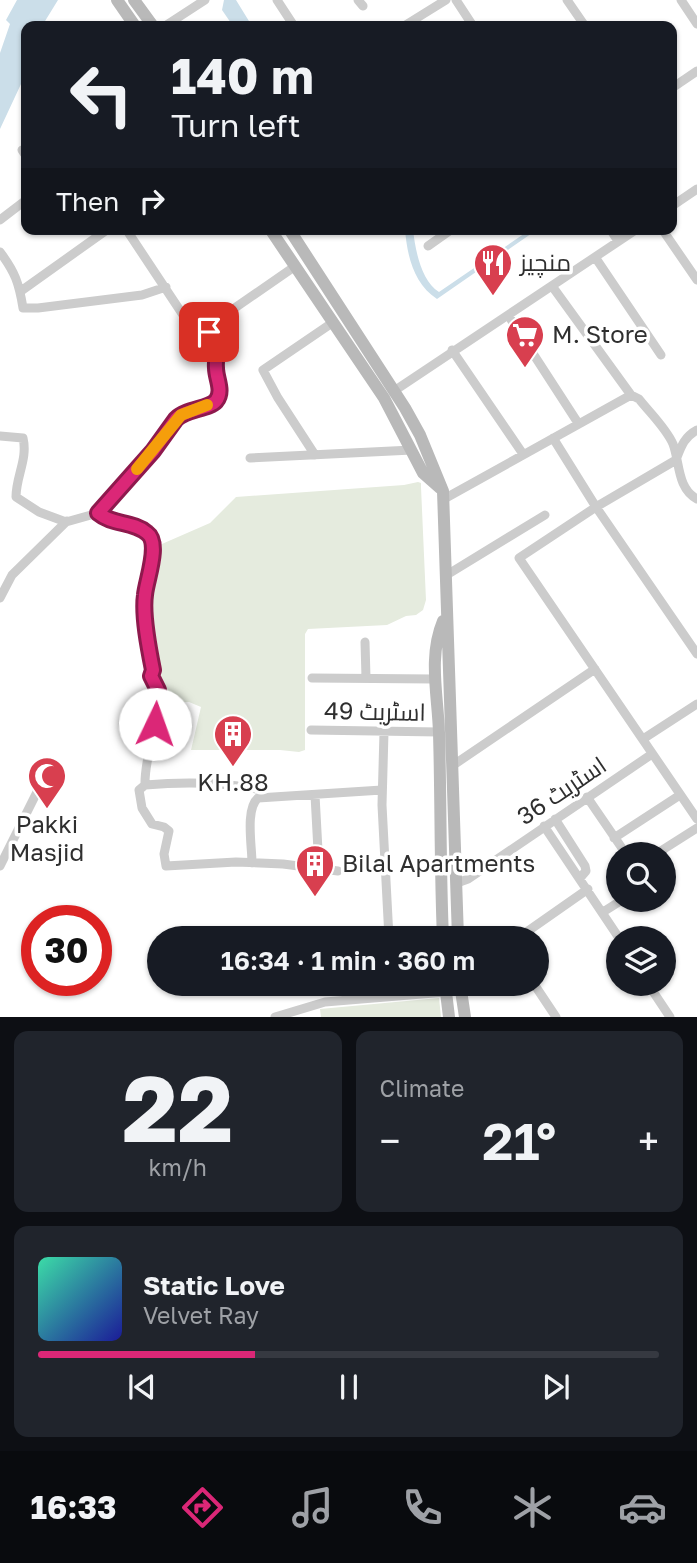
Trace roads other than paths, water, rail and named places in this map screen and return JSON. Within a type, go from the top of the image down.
[{"type":"main road","points":[[117,0],[132,21]]},
{"type":"main road","points":[[134,0],[149,21]]},
{"type":"main road","points":[[276,235],[332,323],[420,435],[444,495],[458,926]]},
{"type":"main road","points":[[293,235],[389,394],[423,473],[444,495]]},
{"type":"main road","points":[[443,926],[439,732],[434,678],[437,642],[446,612]]},
{"type":"main road","points":[[441,883],[457,883]]},
{"type":"main road","points":[[447,996],[449,1017]]},
{"type":"main road","points":[[462,996],[465,1017]]},
{"type":"street","points":[[172,21],[205,0]]},
{"type":"street","points":[[277,0],[291,21]]},
{"type":"street","points":[[412,21],[446,0]]},
{"type":"street","points":[[456,0],[470,21]]},
{"type":"street","points":[[567,0],[581,21]]},
{"type":"street","points":[[681,0],[697,24]]},
{"type":"street","points":[[677,85],[697,71]]},
{"type":"street","points":[[677,203],[697,189]]},
{"type":"street","points":[[0,220],[21,205]]},
{"type":"street","points":[[21,291],[100,235]]},
{"type":"street","points":[[0,598],[12,575],[67,522],[98,513],[153,451],[176,419],[216,400],[219,391],[215,369],[216,342],[200,327],[187,321],[130,235]]},
{"type":"street","points":[[428,246],[444,235]]},
{"type":"street","points":[[614,235],[618,241]]},
{"type":"street","points":[[389,394],[627,235]]},
{"type":"street","points":[[666,235],[697,280]]},
{"type":"street","points":[[0,252],[13,269],[21,291],[23,308],[142,295],[166,287]]},
{"type":"street","points":[[595,257],[661,355]]},
{"type":"street","points":[[200,327],[213,323],[295,267]]},
{"type":"street","points":[[552,286],[631,395],[639,400],[672,444],[680,478],[690,495],[697,499]]},
{"type":"street","points":[[508,315],[578,424]]},
{"type":"street","points":[[315,454],[278,398],[264,370],[332,323]]},
{"type":"street","points":[[452,350],[523,454]]},
{"type":"street","points":[[444,495],[631,395]]},
{"type":"street","points":[[697,430],[681,445],[676,460],[596,507],[519,558],[697,819]]},
{"type":"street","points":[[0,436],[23,438],[25,453],[17,481],[16,497],[39,512],[67,522]]},
{"type":"street","points":[[553,438],[596,507],[697,654]]},
{"type":"street","points":[[250,458],[412,450]]},
{"type":"street","points":[[98,513],[107,519],[126,523],[146,532],[152,541],[145,606],[153,670],[151,676],[158,690],[145,785]]},
{"type":"street","points":[[445,576],[545,515]]},
{"type":"street","points":[[365,642],[366,678]]},
{"type":"street","points":[[452,766],[595,669]]},
{"type":"street","points":[[312,678],[434,678]]},
{"type":"street","points":[[643,739],[697,704]]},
{"type":"street","name":"اسٹریٹ 49","points":[[311,730],[439,732]]},
{"type":"street","points":[[384,732],[382,790],[388,926]]},
{"type":"street","name":"اسٹریٹ 36","points":[[457,883],[652,754]]},
{"type":"street","points":[[257,789],[208,783],[145,785],[138,790],[145,813],[152,824],[169,831],[164,854],[167,868],[251,863],[338,871]]},
{"type":"street","points":[[251,863],[250,816],[254,800],[382,790]]},
{"type":"street","points":[[0,866],[37,792]]},
{"type":"street","points":[[315,795],[319,869]]},
{"type":"street","points":[[614,838],[680,795]]},
{"type":"street","points":[[587,797],[617,842]]},
{"type":"street","points":[[555,819],[585,866],[586,871],[580,878]]},
{"type":"street","points":[[544,826],[612,926]]},
{"type":"street","points":[[675,842],[697,828]]},
{"type":"street","points":[[535,926],[588,889]]},
{"type":"street","points":[[275,1017],[325,1002],[381,996]]},
{"type":"street","points":[[542,996],[556,1017]]},
{"type":"street","points":[[656,996],[670,1017]]},
{"type":"water","points":[[17,0],[58,0],[45,21],[21,21],[21,84],[0,129],[0,53],[10,24],[6,20]]},
{"type":"water","points":[[224,0],[236,0],[249,21],[230,21],[222,10]]},
{"type":"water","points":[[406,235],[414,235],[423,273],[439,292],[522,235],[529,235],[437,299],[417,277]]},
{"type":"place","name":"منچیز","points":[[493,297]]},
{"type":"place","name":"M. Store","points":[[525,369]]},
{"type":"place","name":"KH.88","points":[[233,768]]},
{"type":"place","name":"Pakki Masjid","points":[[47,810]]},
{"type":"place","name":"Bilal Apartments","points":[[315,898]]}]
